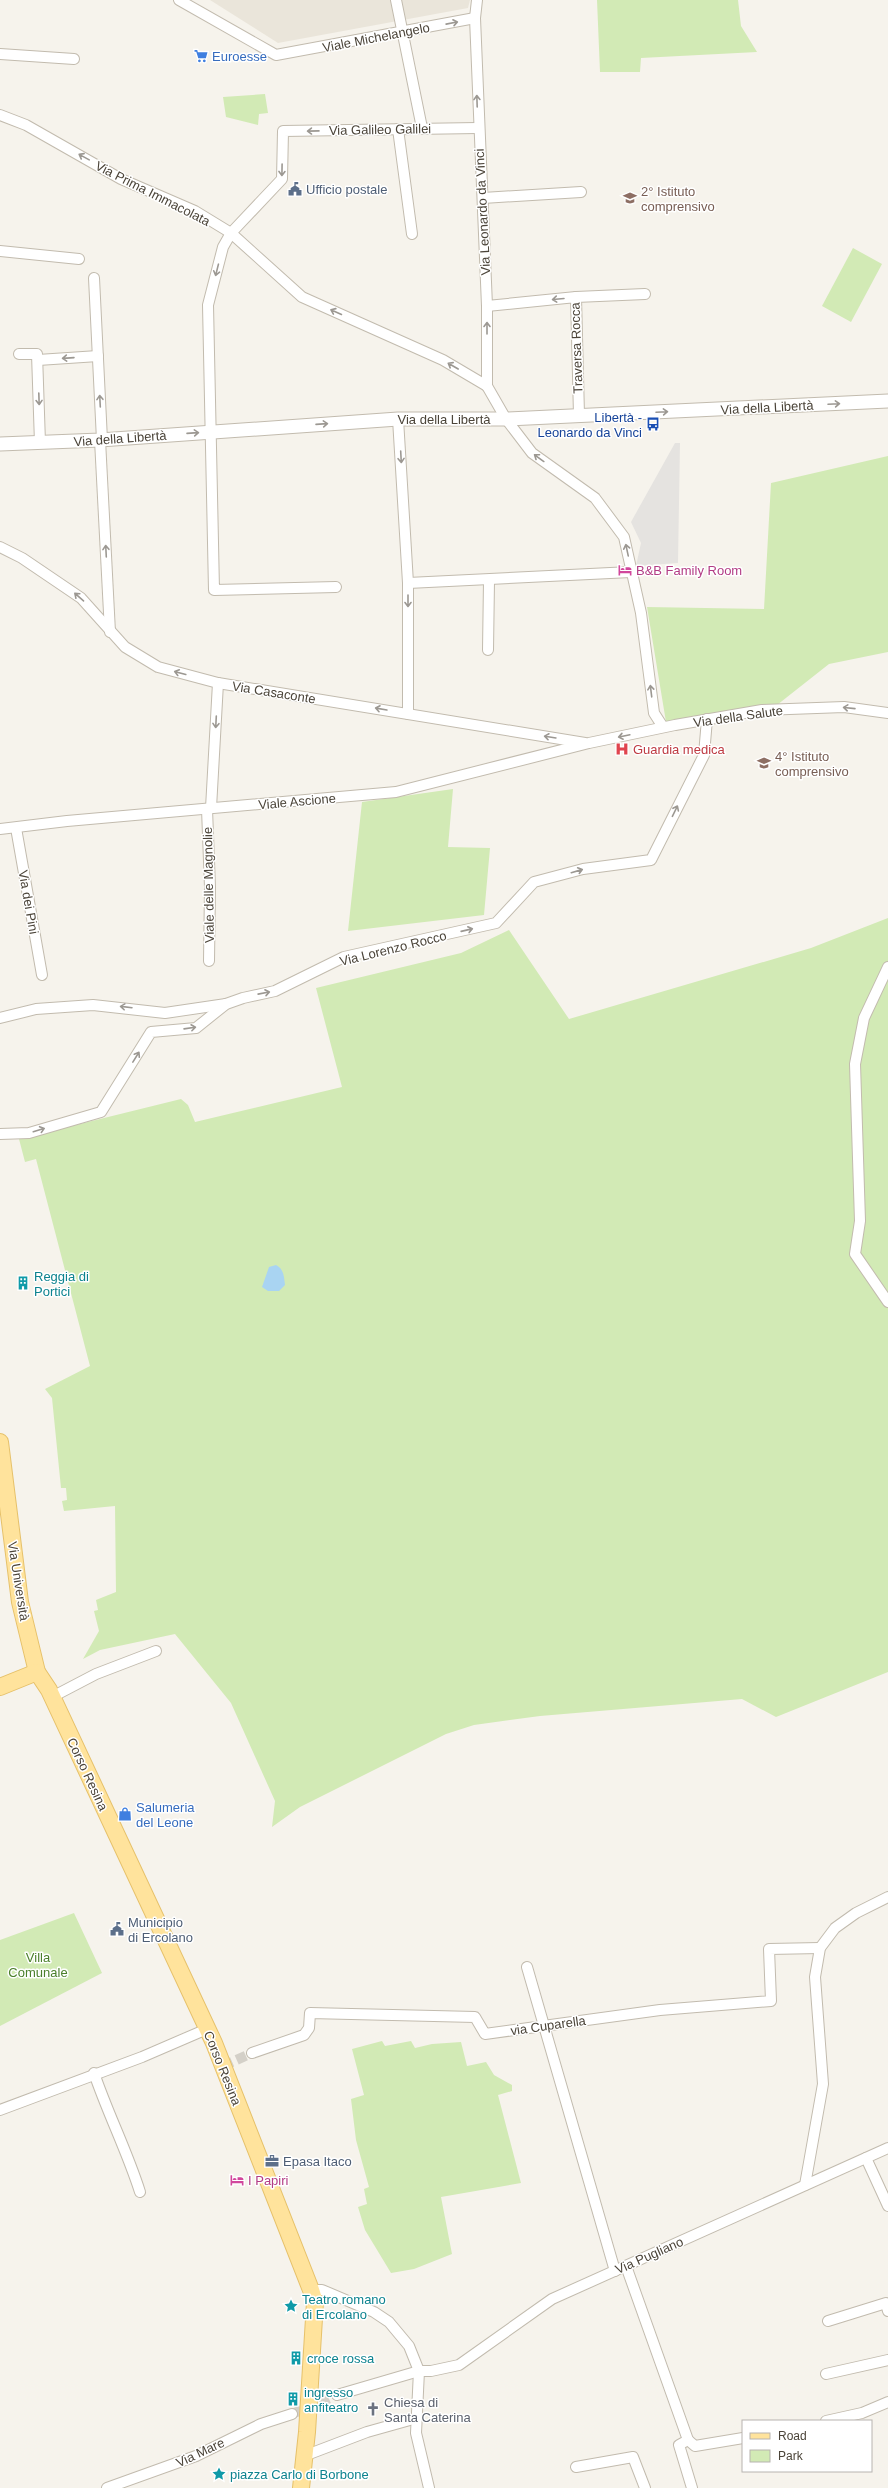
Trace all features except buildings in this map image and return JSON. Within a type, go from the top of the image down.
[{"type":"main road","name":"Via Università","points":[[0,1442],[20,1602],[37,1672]]},
{"type":"main road","points":[[0,1687],[37,1672]]},
{"type":"main road","name":"Corso Resina","points":[[37,1672],[52,1697],[207,2029],[315,2302],[304,2456],[300,2488]]},
{"type":"street","name":"Viale Michelangelo","points":[[179,0],[276,55],[475,18]]},
{"type":"street","points":[[396,0],[422,128]]},
{"type":"street","name":"Via Leonardo da Vinci","points":[[477,0],[475,18],[478,128],[483,198],[487,306],[487,386],[506,419],[532,453],[595,498],[624,537],[641,613],[654,713],[663,727]]},
{"type":"street","points":[[0,54],[74,60]]},
{"type":"street","name":"Via Prima Immacolata","points":[[0,115],[26,125],[122,179],[195,211],[230,233],[302,297],[443,360],[487,386]]},
{"type":"street","name":"Via Galileo Galilei","points":[[230,233],[282,179],[283,131],[478,128]]},
{"type":"street","points":[[398,129],[412,234]]},
{"type":"street","points":[[483,198],[581,192]]},
{"type":"street","points":[[230,233],[223,247],[208,305],[212,431],[214,590],[336,587]]},
{"type":"street","points":[[0,251],[79,259]]},
{"type":"street","points":[[94,278],[110,632]]},
{"type":"street","points":[[576,297],[645,294]]},
{"type":"street","name":"Traversa Rocca","points":[[487,306],[576,297],[579,415]]},
{"type":"street","points":[[19,354],[37,354],[40,443]]},
{"type":"street","points":[[38,360],[98,356]]},
{"type":"street","name":"Via della Libertà","points":[[0,444],[101,440],[398,418],[506,419],[888,401]]},
{"type":"street","points":[[398,418],[408,583],[408,714]]},
{"type":"street","name":"Via Casaconte","points":[[0,547],[22,558],[81,598],[125,647],[158,667],[218,683],[589,743]]},
{"type":"street","points":[[408,583],[631,572]]},
{"type":"street","points":[[488,650],[489,580]]},
{"type":"street","name":"Viale delle Magnolie","points":[[209,961],[209,808],[218,683]]},
{"type":"street","name":"Via della Salute","points":[[589,743],[663,727],[762,710],[844,707],[888,713]]},
{"type":"street","name":"Via Lorenzo Rocco","points":[[0,1134],[29,1133],[101,1112],[151,1032],[196,1028],[226,1004],[243,998],[274,991],[344,957],[496,923],[534,882],[583,869],[651,860],[704,756],[707,719]]},
{"type":"street","name":"Viale Ascione","points":[[0,829],[209,808],[396,792],[589,743]]},
{"type":"street","name":"Via dei Pini","points":[[16,828],[42,975]]},
{"type":"street","points":[[888,967],[864,1018],[855,1064],[860,1221],[855,1254],[888,1302]]},
{"type":"street","points":[[0,1018],[36,1009],[93,1004],[165,1013],[226,1004]]},
{"type":"street","points":[[52,1697],[96,1674],[156,1651]]},
{"type":"street","points":[[805,2185],[823,2084],[815,1977],[820,1948],[835,1928],[856,1913],[888,1897]]},
{"type":"street","name":"via Cuparella","points":[[252,2053],[304,2035],[309,2028],[310,2013],[475,2017],[485,2034],[660,2010],[771,2001],[769,1949],[820,1948]]},
{"type":"street","points":[[527,1967],[615,2271]]},
{"type":"street","points":[[0,2110],[94,2073],[142,2057],[207,2029]]},
{"type":"street","points":[[94,2073],[110,2120],[129,2160],[140,2192]]},
{"type":"street","name":"Via Pugliano","points":[[337,2395],[419,2371],[431,2371],[459,2365],[552,2299],[888,2148]]},
{"type":"street","points":[[866,2158],[888,2206]]},
{"type":"street","points":[[626,2266],[688,2440],[695,2446],[742,2438]]},
{"type":"street","points":[[311,2290],[322,2290],[374,2312],[389,2322],[409,2346],[419,2371],[416,2433],[429,2488]]},
{"type":"street","points":[[828,2321],[886,2303],[888,2311]]},
{"type":"street","points":[[826,2374],[888,2360]]},
{"type":"street","points":[[830,2420],[862,2413],[888,2402]]},
{"type":"street","name":"Via Mare","points":[[107,2488],[149,2475],[196,2456],[260,2424],[292,2414]]},
{"type":"street","points":[[304,2456],[367,2432],[417,2418]]},
{"type":"street","points":[[688,2440],[679,2445],[692,2488]]},
{"type":"street","points":[[576,2467],[633,2457],[645,2488]]},
{"type":"shaded area","points":[[210,0],[470,0],[468,8],[278,43]]},
{"type":"shaded area","points":[[675,443],[680,443],[678,563],[636,566],[641,543],[631,522]]},
{"type":"green space","points":[[597,0],[738,0],[741,26],[757,52],[641,58],[640,72],[600,72]]},
{"type":"green space","points":[[265,94],[268,113],[259,114],[258,125],[226,117],[223,97]]},
{"type":"green space","points":[[853,248],[882,264],[851,322],[822,306]]},
{"type":"green space","points":[[888,456],[888,652],[829,664],[777,705],[666,722],[647,607],[764,609],[771,483]]},
{"type":"green space","points":[[453,789],[448,847],[490,848],[484,915],[348,931],[362,802]]},
{"type":"green space","points":[[888,918],[888,1672],[776,1717],[742,1699],[540,1716],[474,1725],[446,1734],[300,1807],[272,1827],[275,1801],[231,1703],[175,1634],[100,1650],[83,1659],[99,1631],[94,1611],[98,1610],[96,1600],[116,1592],[115,1506],[64,1511],[62,1501],[67,1500],[66,1488],[61,1488],[52,1398],[45,1389],[90,1366],[36,1159],[25,1162],[19,1139],[181,1099],[188,1105],[195,1122],[342,1087],[316,988],[461,953],[509,930],[569,1019],[811,948]]},
{"type":"green space","name":"Villa Comunale","points":[[74,1913],[102,1973],[0,2026],[0,1940]]},
{"type":"green space","points":[[382,2041],[385,2046],[411,2041],[415,2048],[432,2044],[461,2042],[467,2066],[486,2062],[494,2075],[512,2085],[512,2091],[498,2095],[521,2183],[441,2197],[452,2254],[414,2269],[391,2273],[365,2230],[358,2207],[367,2204],[364,2189],[369,2187],[356,2140],[351,2099],[364,2095],[352,2049]]},
{"type":"water","points":[[276,1265],[282,1271],[285,1285],[279,1291],[268,1291],[262,1287],[269,1267]]},
{"type":"tunnel","points":[[223,2066],[252,2053]]},
{"type":"tunnel","points":[[292,2414],[337,2395]]},
{"type":"place","name":"Euroesse","points":[[201,56]]},
{"type":"place","name":"Ufficio postale","points":[[295,189]]},
{"type":"place","name":"2° Istituto comprensivo","points":[[630,198]]},
{"type":"place","name":"Libertà - Leonardo da Vinci","points":[[653,424]]},
{"type":"place","name":"B&B Family Room","points":[[625,570]]},
{"type":"place","name":"Guardia medica","points":[[622,749]]},
{"type":"place","name":"4° Istituto comprensivo","points":[[764,763]]},
{"type":"place","name":"Reggia di Portici","points":[[23,1283]]},
{"type":"place","name":"Salumeria del Leone","points":[[125,1814]]},
{"type":"place","name":"Municipio di Ercolano","points":[[117,1929]]},
{"type":"place","name":"Epasa Itaco","points":[[272,2161]]},
{"type":"place","name":"I Papiri","points":[[237,2180]]},
{"type":"place","name":"Teatro romano di Ercolano","points":[[291,2306]]},
{"type":"place","name":"croce rossa","points":[[296,2358]]},
{"type":"place","name":"ingresso anfiteatro","points":[[293,2399]]},
{"type":"place","name":"Chiesa di Santa Caterina","points":[[373,2409]]},
{"type":"place","name":"piazza Carlo di Borbone","points":[[219,2474]]}]
